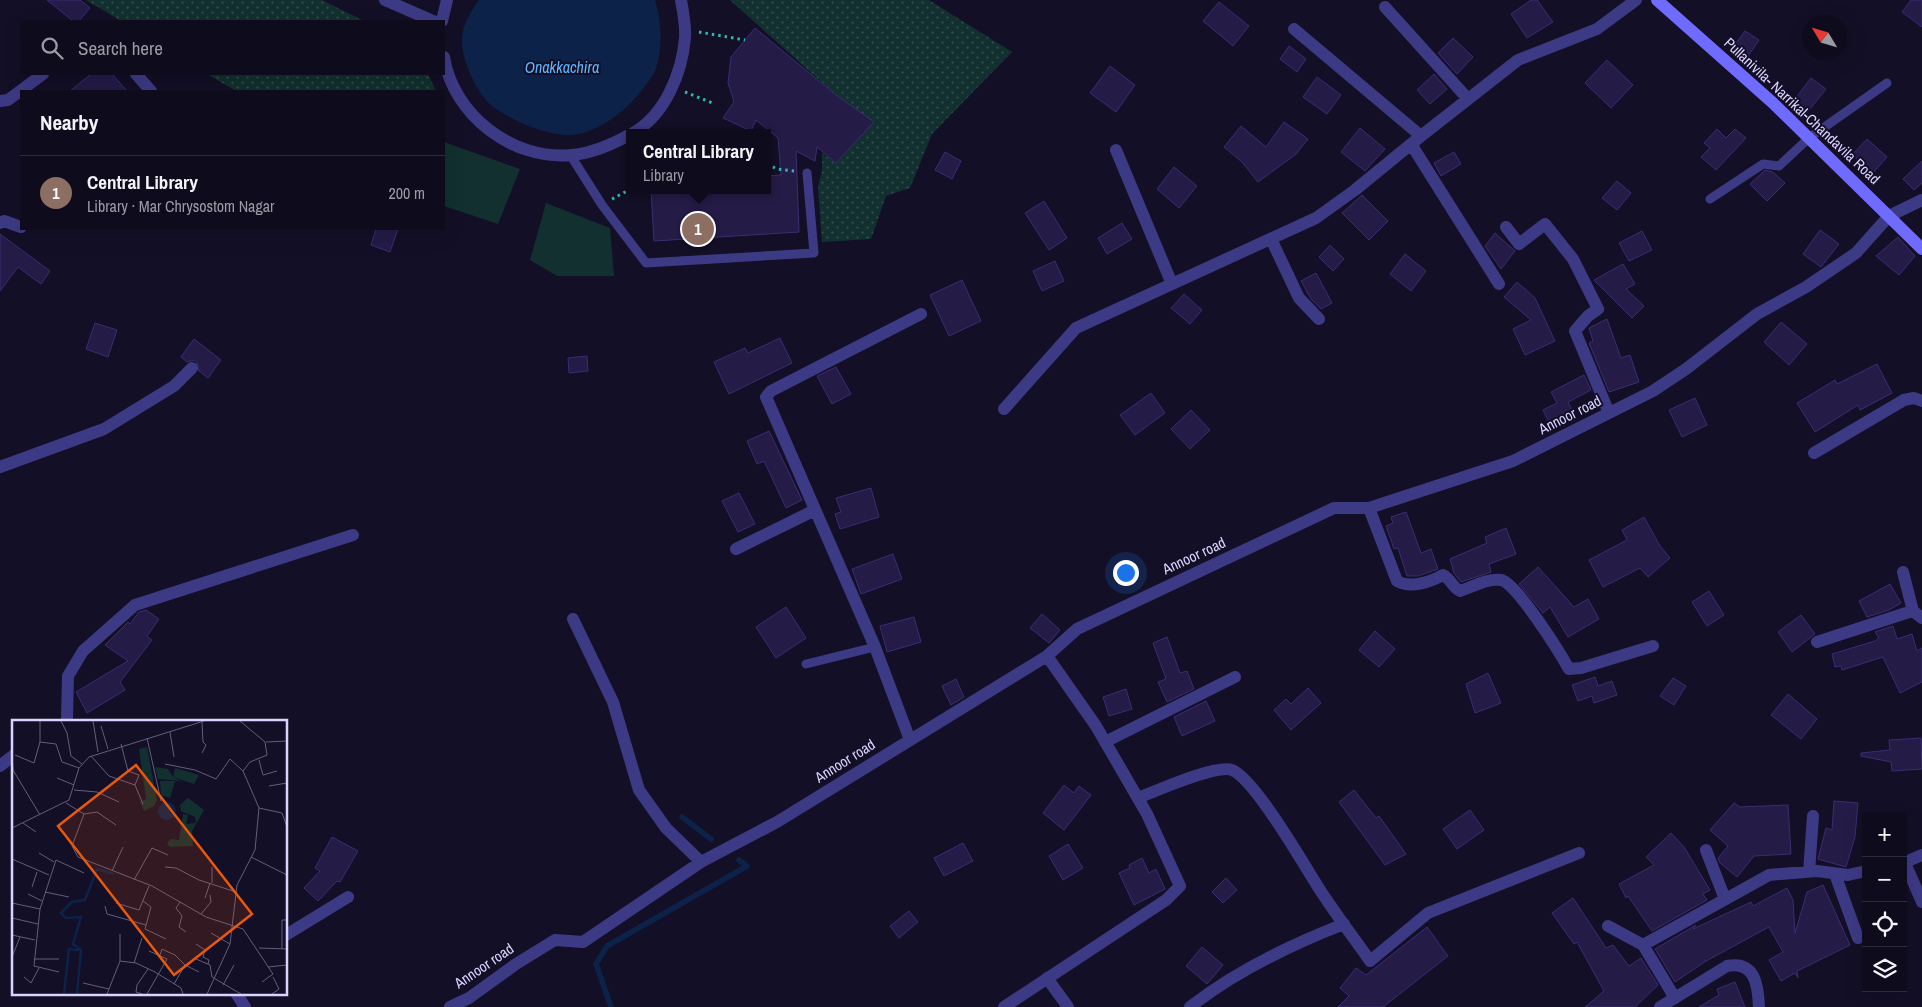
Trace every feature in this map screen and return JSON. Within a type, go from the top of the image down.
[{"type":"street","points":[[386,0],[431,20]]},
{"type":"street","points":[[442,20],[447,0]]},
{"type":"street","points":[[637,129],[663,104],[679,72],[685,30],[681,0]]},
{"type":"street","points":[[1004,408],[1076,328],[1316,218],[1355,190],[1518,60],[1597,29],[1636,0]]},
{"type":"street","name":"Pullanivila- Narrikal-Chandavila Road","points":[[1656,0],[1773,103],[1922,249]]},
{"type":"street","points":[[1385,7],[1468,99]]},
{"type":"street","points":[[1294,30],[1416,140],[1498,284]]},
{"type":"street","points":[[445,60],[456,92],[476,120],[504,141],[537,153],[571,156],[606,148],[626,137]]},
{"type":"street","points":[[21,90],[42,75]]},
{"type":"street","points":[[137,75],[150,90]]},
{"type":"street","points":[[0,101],[8,100],[20,91]]},
{"type":"street","points":[[1116,150],[1172,284]]},
{"type":"street","points":[[1889,216],[1922,200]]},
{"type":"street","name":"Annoor road","points":[[450,1007],[469,998],[516,964],[555,940],[583,942],[701,862],[777,822],[1047,656],[1076,629],[1334,508],[1369,508],[1513,461],[1653,391],[1686,369],[1757,314],[1806,287],[1856,253],[1889,216]]},
{"type":"street","points":[[0,222],[4,221],[20,227]]},
{"type":"street","points":[[1506,227],[1520,244],[1545,224],[1573,259],[1598,309],[1588,316],[1575,332],[1609,413]]},
{"type":"street","points":[[1271,239],[1298,298],[1319,319]]},
{"type":"street","points":[[910,740],[875,647],[766,397],[771,391],[921,314]]},
{"type":"street","points":[[0,467],[104,429],[174,386],[192,368]]},
{"type":"street","points":[[1814,453],[1904,400],[1914,398],[1922,401]]},
{"type":"street","points":[[1369,508],[1397,581],[1404,585],[1409,585],[1434,580],[1443,575],[1449,578],[1455,588],[1460,591],[1491,580],[1504,580],[1518,594],[1555,644],[1569,669],[1581,668],[1653,646]]},
{"type":"street","points":[[736,549],[815,510]]},
{"type":"street","points":[[66,720],[68,676],[78,659],[83,651],[135,605],[353,535]]},
{"type":"street","points":[[1817,642],[1918,615],[1903,572]]},
{"type":"street","points":[[573,619],[613,702],[639,790],[666,828],[701,862]]},
{"type":"street","points":[[1004,1007],[1166,900],[1180,886],[1138,798],[1105,742],[1047,656]]},
{"type":"street","points":[[1105,742],[1235,677]]},
{"type":"street","points":[[0,766],[12,757]]},
{"type":"street","points":[[1138,798],[1217,768],[1232,770],[1246,782],[1275,819],[1370,961],[1428,912],[1579,854]]},
{"type":"street","points":[[1809,872],[1813,816]]},
{"type":"street","points":[[1706,850],[1725,899]]},
{"type":"street","points":[[1907,862],[1922,855]]},
{"type":"street","points":[[1907,870],[1922,902]]},
{"type":"street","points":[[1643,945],[1769,875],[1809,872],[1848,875],[1862,872]]},
{"type":"street","points":[[1835,874],[1858,938]]},
{"type":"street","points":[[288,934],[348,897]]},
{"type":"street","points":[[1190,1007],[1212,990],[1237,975],[1310,937],[1344,924]]},
{"type":"street","points":[[1608,926],[1643,945],[1675,998]]},
{"type":"street","points":[[1660,1007],[1727,966],[1739,964],[1748,968],[1756,981],[1759,1007]]},
{"type":"street","points":[[1047,978],[1068,1007]]},
{"type":"street","points":[[237,994],[245,1007]]},
{"type":"lane","points":[[1710,199],[1763,164],[1779,166],[1809,138],[1887,83]]},
{"type":"lane","points":[[571,156],[602,205],[646,264],[814,253],[807,173]]},
{"type":"lane","points":[[806,664],[875,647]]},
{"type":"path","points":[[685,30],[745,40]]},
{"type":"path","points":[[672,87],[715,104]]},
{"type":"path","points":[[771,166],[778,169],[807,173]]},
{"type":"green space","points":[[86,0],[322,0],[362,20],[119,20]]},
{"type":"green space","points":[[730,0],[929,0],[1012,52],[932,134],[910,188],[886,196],[871,239],[822,242],[818,187],[822,171],[822,153],[836,163],[873,122],[836,95]]},
{"type":"green space","points":[[209,75],[428,75],[436,90],[234,90]]},
{"type":"green space","points":[[445,142],[520,169],[498,224],[445,206]]},
{"type":"green space","points":[[546,203],[610,228],[614,276],[557,276],[530,260]]},
{"type":"water","name":"Onakkachira","points":[[479,0],[655,0],[661,36],[658,63],[655,71],[651,79],[629,105],[612,119],[593,130],[573,135],[564,135],[531,126],[509,117],[492,106],[481,93],[471,75],[464,55],[462,38],[468,18]]},
{"type":"building","points":[[47,0],[80,0],[90,8],[80,20],[72,20]]},
{"type":"building","points":[[1531,0],[1537,0],[1553,22],[1527,38],[1511,14]]},
{"type":"building","points":[[1911,0],[1922,0],[1922,27],[1902,12]]},
{"type":"building","points":[[1219,2],[1249,26],[1233,46],[1203,21]]},
{"type":"building","points":[[755,28],[836,95],[874,122],[836,163],[817,147],[815,161],[796,151],[799,232],[654,241],[651,194],[771,194],[771,176],[781,175],[778,138],[771,132],[771,129],[767,129],[756,120],[752,129],[747,129],[723,118],[734,102],[728,83],[731,57]]},
{"type":"building","points":[[1745,31],[1759,40],[1748,56],[1734,46]]},
{"type":"building","points":[[1453,38],[1473,57],[1457,74],[1438,53]]},
{"type":"building","points":[[1289,46],[1306,59],[1297,72],[1280,59]]},
{"type":"building","points":[[1607,60],[1633,85],[1611,108],[1585,83]]},
{"type":"building","points":[[1110,66],[1135,85],[1116,112],[1090,93]]},
{"type":"building","points":[[1434,74],[1447,89],[1430,104],[1417,90]]},
{"type":"building","points":[[90,75],[113,75],[126,90],[71,90]]},
{"type":"building","points":[[1317,77],[1341,95],[1327,114],[1303,97]]},
{"type":"building","points":[[1811,78],[1826,89],[1802,119],[1789,107]]},
{"type":"building","points":[[1284,122],[1308,139],[1296,154],[1258,182],[1242,162],[1224,147],[1241,126],[1266,147]]},
{"type":"building","points":[[1360,128],[1385,149],[1365,171],[1341,152]]},
{"type":"building","points":[[1717,129],[1726,138],[1735,129],[1746,138],[1716,170],[1701,157],[1710,148],[1704,143]]},
{"type":"building","points":[[1867,139],[1887,157],[1873,173],[1852,155]]},
{"type":"building","points":[[945,152],[961,161],[952,179],[935,170]]},
{"type":"building","points":[[1454,152],[1461,164],[1441,176],[1434,163]]},
{"type":"building","points":[[1922,161],[1922,183],[1914,190],[1903,179]]},
{"type":"building","points":[[1174,167],[1197,186],[1179,208],[1157,189]]},
{"type":"building","points":[[1765,170],[1773,172],[1785,183],[1767,201],[1750,184]]},
{"type":"building","points":[[1617,181],[1631,193],[1617,210],[1602,198]]},
{"type":"building","points":[[1362,195],[1388,221],[1369,240],[1342,213]]},
{"type":"building","points":[[1044,201],[1067,238],[1049,250],[1025,213]]},
{"type":"building","points":[[1122,223],[1132,239],[1107,254],[1098,238]]},
{"type":"building","points":[[376,230],[398,230],[390,252],[371,245]]},
{"type":"building","points":[[1820,230],[1839,244],[1821,267],[1803,254]]},
{"type":"building","points":[[1642,231],[1652,250],[1629,261],[1619,243]]},
{"type":"building","points":[[1495,233],[1515,251],[1501,269],[1485,246]]},
{"type":"building","points":[[0,234],[50,271],[41,284],[18,267],[0,291]]},
{"type":"building","points":[[1898,237],[1915,256],[1899,275],[1876,256]]},
{"type":"building","points":[[1330,245],[1344,259],[1333,271],[1319,257]]},
{"type":"building","points":[[1405,254],[1426,271],[1411,291],[1390,274]]},
{"type":"building","points":[[1055,261],[1064,281],[1042,291],[1033,271]]},
{"type":"building","points":[[1623,264],[1635,284],[1626,289],[1644,306],[1632,318],[1594,280]]},
{"type":"building","points":[[1316,273],[1332,303],[1321,309],[1311,299],[1301,281]]},
{"type":"building","points":[[962,280],[981,321],[949,336],[930,295]]},
{"type":"building","points":[[1517,282],[1535,298],[1555,341],[1525,355],[1513,329],[1531,320],[1504,297]]},
{"type":"building","points":[[1184,294],[1202,310],[1190,324],[1171,308]]},
{"type":"building","points":[[1607,319],[1621,358],[1630,355],[1639,382],[1609,392],[1589,343],[1593,341],[1589,328]]},
{"type":"building","points":[[1781,322],[1807,344],[1789,365],[1764,342]]},
{"type":"building","points":[[95,323],[117,330],[108,357],[86,349]]},
{"type":"building","points":[[780,338],[792,363],[729,394],[714,362],[745,348],[748,353]]},
{"type":"building","points":[[194,339],[221,360],[208,378],[199,371],[197,362],[194,360],[187,362],[181,357]]},
{"type":"building","points":[[587,356],[588,371],[569,373],[568,358]]},
{"type":"building","points":[[1877,364],[1892,393],[1860,410],[1858,405],[1815,432],[1797,403],[1835,380],[1837,384]]},
{"type":"building","points":[[836,367],[851,394],[832,404],[817,376]]},
{"type":"building","points":[[1584,375],[1591,390],[1568,402],[1573,412],[1550,424],[1543,410],[1557,403],[1551,392]]},
{"type":"building","points":[[1151,393],[1165,413],[1135,435],[1120,415]]},
{"type":"building","points":[[1695,398],[1707,425],[1682,437],[1669,410]]},
{"type":"building","points":[[1191,410],[1210,430],[1190,449],[1171,429]]},
{"type":"building","points":[[769,431],[802,500],[786,508],[764,461],[757,464],[747,441]]},
{"type":"building","points":[[871,488],[879,517],[840,529],[835,514],[841,512],[836,498]]},
{"type":"building","points":[[739,493],[755,524],[738,532],[722,501]]},
{"type":"building","points":[[1406,512],[1421,553],[1431,549],[1438,569],[1418,576],[1407,576],[1398,548],[1394,549],[1386,526],[1393,523],[1391,517]]},
{"type":"building","points":[[1644,517],[1660,546],[1670,558],[1648,577],[1640,568],[1603,587],[1589,560],[1627,540],[1622,530]]},
{"type":"building","points":[[1506,528],[1516,554],[1489,564],[1491,572],[1461,582],[1454,573],[1450,559],[1487,543],[1485,537]]},
{"type":"building","points":[[893,554],[902,579],[861,594],[852,569]]},
{"type":"building","points":[[1538,567],[1574,607],[1588,599],[1599,619],[1568,637],[1550,607],[1543,613],[1519,584]]},
{"type":"building","points":[[1890,584],[1901,603],[1889,610],[1867,617],[1859,601]]},
{"type":"building","points":[[1709,591],[1724,615],[1707,626],[1692,602]]},
{"type":"building","points":[[786,607],[806,638],[776,658],[756,627]]},
{"type":"building","points":[[146,610],[159,619],[147,636],[152,640],[120,682],[125,690],[87,713],[76,692],[128,661],[105,645],[128,622],[130,624],[139,612]]},
{"type":"building","points":[[1042,614],[1060,630],[1049,643],[1030,628]]},
{"type":"building","points":[[1801,615],[1815,634],[1792,652],[1778,632]]},
{"type":"building","points":[[914,617],[921,642],[887,652],[880,626]]},
{"type":"building","points":[[1893,626],[1897,639],[1912,634],[1917,651],[1922,648],[1922,682],[1900,693],[1883,657],[1842,670],[1841,666],[1835,667],[1832,654],[1875,641],[1879,638],[1875,632]]},
{"type":"building","points":[[1375,631],[1395,649],[1379,667],[1359,650]]},
{"type":"building","points":[[1167,637],[1180,673],[1187,671],[1194,689],[1167,702],[1158,682],[1166,679],[1153,643]]},
{"type":"building","points":[[1488,673],[1501,703],[1475,713],[1466,684]]},
{"type":"building","points":[[1595,677],[1598,686],[1612,681],[1617,695],[1594,703],[1592,696],[1578,701],[1572,685]]},
{"type":"building","points":[[1673,678],[1686,686],[1674,705],[1660,696]]},
{"type":"building","points":[[956,679],[964,697],[951,705],[942,686]]},
{"type":"building","points":[[1308,688],[1321,703],[1291,730],[1274,710],[1286,699],[1291,704]]},
{"type":"building","points":[[1126,689],[1132,709],[1109,716],[1103,697]]},
{"type":"building","points":[[1788,694],[1817,719],[1801,739],[1771,715]]},
{"type":"building","points":[[1206,701],[1215,721],[1182,736],[1174,717]]},
{"type":"building","points":[[1921,738],[1922,769],[1892,771],[1891,762],[1861,756],[1861,753],[1890,750],[1889,740]]},
{"type":"building","points":[[1064,785],[1074,793],[1079,786],[1091,795],[1064,830],[1043,813]]},
{"type":"building","points":[[1354,790],[1376,818],[1379,816],[1406,854],[1385,865],[1339,802]]},
{"type":"building","points":[[1834,801],[1858,803],[1855,837],[1846,867],[1818,859],[1826,828],[1832,830]]},
{"type":"building","points":[[1734,803],[1740,807],[1788,805],[1791,854],[1754,856],[1737,877],[1720,863],[1718,858],[1728,846],[1710,830]]},
{"type":"building","points":[[1470,810],[1484,830],[1457,849],[1443,829]]},
{"type":"building","points":[[1671,833],[1684,847],[1710,890],[1703,894],[1707,900],[1652,931],[1628,896],[1626,898],[1619,884],[1654,865],[1646,857]]},
{"type":"building","points":[[332,837],[358,851],[340,882],[337,881],[318,901],[304,888],[320,871],[315,868]]},
{"type":"building","points":[[963,843],[973,861],[944,876],[934,858]]},
{"type":"building","points":[[1068,844],[1083,868],[1063,880],[1049,856]]},
{"type":"building","points":[[1142,858],[1149,873],[1156,869],[1165,889],[1134,905],[1119,873],[1130,868],[1129,865]]},
{"type":"building","points":[[1226,878],[1237,890],[1223,903],[1212,892]]},
{"type":"building","points":[[1823,885],[1850,945],[1797,971],[1798,978],[1795,973],[1781,981],[1769,960],[1783,952],[1769,927],[1706,961],[1675,982],[1655,949],[1696,925],[1693,929],[1751,902],[1753,906],[1787,888],[1793,900],[1795,933],[1807,892]]},
{"type":"building","points":[[1573,898],[1606,948],[1613,945],[1629,966],[1641,958],[1658,985],[1635,1007],[1585,1007],[1604,991],[1577,942],[1574,944],[1552,913]]},
{"type":"building","points":[[909,911],[918,922],[899,938],[890,926]]},
{"type":"building","points":[[1427,927],[1448,956],[1383,1007],[1338,1007],[1349,996],[1340,988],[1356,968],[1366,975]]},
{"type":"building","points":[[1202,947],[1223,965],[1207,984],[1186,966]]},
{"type":"building","points":[[1735,982],[1745,1007],[1699,1007],[1719,995],[1717,989]]},
{"type":"waterway","points":[[682,817],[711,839]]},
{"type":"waterway","points":[[611,1007],[596,964],[607,946],[747,866],[739,860]]},
{"type":"place","name":"Central Library","points":[[698,229]]}]
